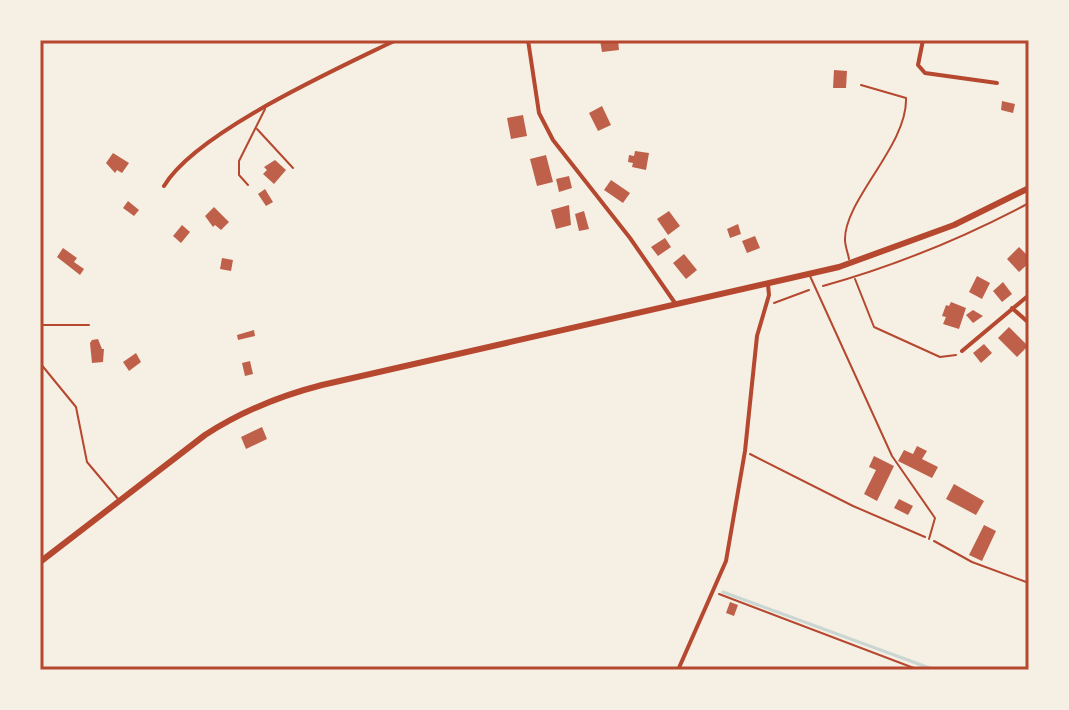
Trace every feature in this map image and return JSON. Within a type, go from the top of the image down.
[{"type":"main road","points":[[40,562],[205,435],[233,417],[271,400],[322,385],[851,264],[954,225],[1029,188]]},
{"type":"street","points":[[164,186],[173,171],[200,149],[265,108],[396,40]]},
{"type":"street","points":[[528,40],[532,48],[539,113],[553,140],[630,238],[676,305]]},
{"type":"street","points":[[923,40],[918,65],[925,73],[997,83]]},
{"type":"street","points":[[678,670],[726,561],[745,451],[757,336],[766,306],[768,285]]},
{"type":"street","points":[[962,351],[1029,295]]},
{"type":"street","points":[[1012,308],[1029,323]]},
{"type":"lane","points":[[851,264],[845,239],[851,216],[895,137],[906,110],[906,98],[861,85]]},
{"type":"lane","points":[[248,185],[239,175],[239,161],[265,108]]},
{"type":"lane","points":[[257,128],[293,168]]},
{"type":"lane","points":[[810,275],[892,456],[909,485],[935,518],[929,539]]},
{"type":"lane","points":[[40,363],[76,407],[87,462],[119,501]]},
{"type":"path","points":[[766,306],[906,260],[1029,203]]},
{"type":"path","points":[[854,277],[869,318],[882,333],[940,357],[952,357],[962,351]]},
{"type":"path","points":[[40,325],[89,325]]},
{"type":"path","points":[[745,451],[972,562],[1029,583]]},
{"type":"path","points":[[713,591],[919,670]]},
{"type":"building","points":[[600,40],[618,40],[619,50],[602,52]]},
{"type":"building","points":[[834,70],[847,71],[846,88],[833,88]]},
{"type":"building","points":[[1002,101],[1015,104],[1013,113],[1001,110]]},
{"type":"building","points":[[602,106],[611,125],[598,131],[589,113]]},
{"type":"building","points":[[523,115],[527,136],[511,139],[507,118]]},
{"type":"building","points":[[635,151],[649,153],[646,170],[632,167],[633,163],[628,162],[629,155],[634,156]]},
{"type":"building","points":[[113,153],[129,163],[122,173],[117,170],[115,173],[106,163]]},
{"type":"building","points":[[546,155],[553,182],[537,186],[530,159]]},
{"type":"building","points":[[275,160],[286,170],[274,184],[263,174],[267,170],[264,167]]},
{"type":"building","points":[[569,176],[572,188],[559,192],[556,179]]},
{"type":"building","points":[[611,180],[630,193],[623,203],[604,190]]},
{"type":"building","points":[[265,189],[273,202],[266,206],[258,194]]},
{"type":"building","points":[[128,201],[139,210],[134,216],[123,208]]},
{"type":"building","points":[[569,205],[571,225],[556,229],[551,210]]},
{"type":"building","points":[[214,207],[229,222],[221,230],[215,225],[213,227],[205,216]]},
{"type":"building","points":[[584,211],[589,229],[579,231],[575,214]]},
{"type":"building","points":[[669,211],[680,226],[668,235],[657,219]]},
{"type":"building","points":[[738,224],[741,234],[730,238],[727,229]]},
{"type":"building","points":[[182,225],[190,232],[181,243],[173,236]]},
{"type":"building","points":[[755,236],[760,248],[747,253],[742,241]]},
{"type":"building","points":[[665,238],[671,247],[658,256],[651,247]]},
{"type":"building","points":[[1019,247],[1029,257],[1029,263],[1019,272],[1007,259]]},
{"type":"building","points":[[63,248],[77,258],[74,262],[84,269],[80,275],[57,257]]},
{"type":"building","points":[[684,254],[697,270],[686,279],[673,263]]},
{"type":"building","points":[[222,258],[233,260],[231,271],[220,269]]},
{"type":"building","points":[[977,276],[990,283],[982,299],[969,292]]},
{"type":"building","points":[[1003,282],[1012,294],[1002,302],[993,291]]},
{"type":"building","points":[[951,302],[966,308],[959,329],[943,324],[946,305],[949,306]]},
{"type":"building","points":[[973,310],[983,316],[973,323],[966,315]]},
{"type":"building","points":[[1009,327],[1028,346],[1017,357],[998,338]]},
{"type":"building","points":[[254,330],[255,336],[238,340],[237,335]]},
{"type":"building","points":[[98,339],[104,349],[103,362],[92,363],[90,343]]},
{"type":"building","points":[[984,344],[992,353],[981,363],[973,353]]},
{"type":"building","points":[[136,353],[141,362],[129,371],[123,362]]},
{"type":"building","points":[[250,361],[253,374],[245,376],[242,363]]},
{"type":"building","points":[[262,427],[267,439],[246,449],[241,437]]},
{"type":"building","points":[[917,446],[927,451],[922,459],[938,467],[932,478],[898,461],[904,450],[913,454]]},
{"type":"building","points":[[874,456],[894,466],[877,501],[864,494],[876,470],[869,467]]},
{"type":"building","points":[[954,484],[984,501],[976,515],[946,499]]},
{"type":"building","points":[[899,499],[913,506],[908,515],[894,508]]},
{"type":"building","points":[[984,525],[996,531],[982,561],[969,555]]},
{"type":"building","points":[[730,602],[738,605],[734,616],[726,613]]},
{"type":"waterway","points":[[723,592],[935,670]]}]
